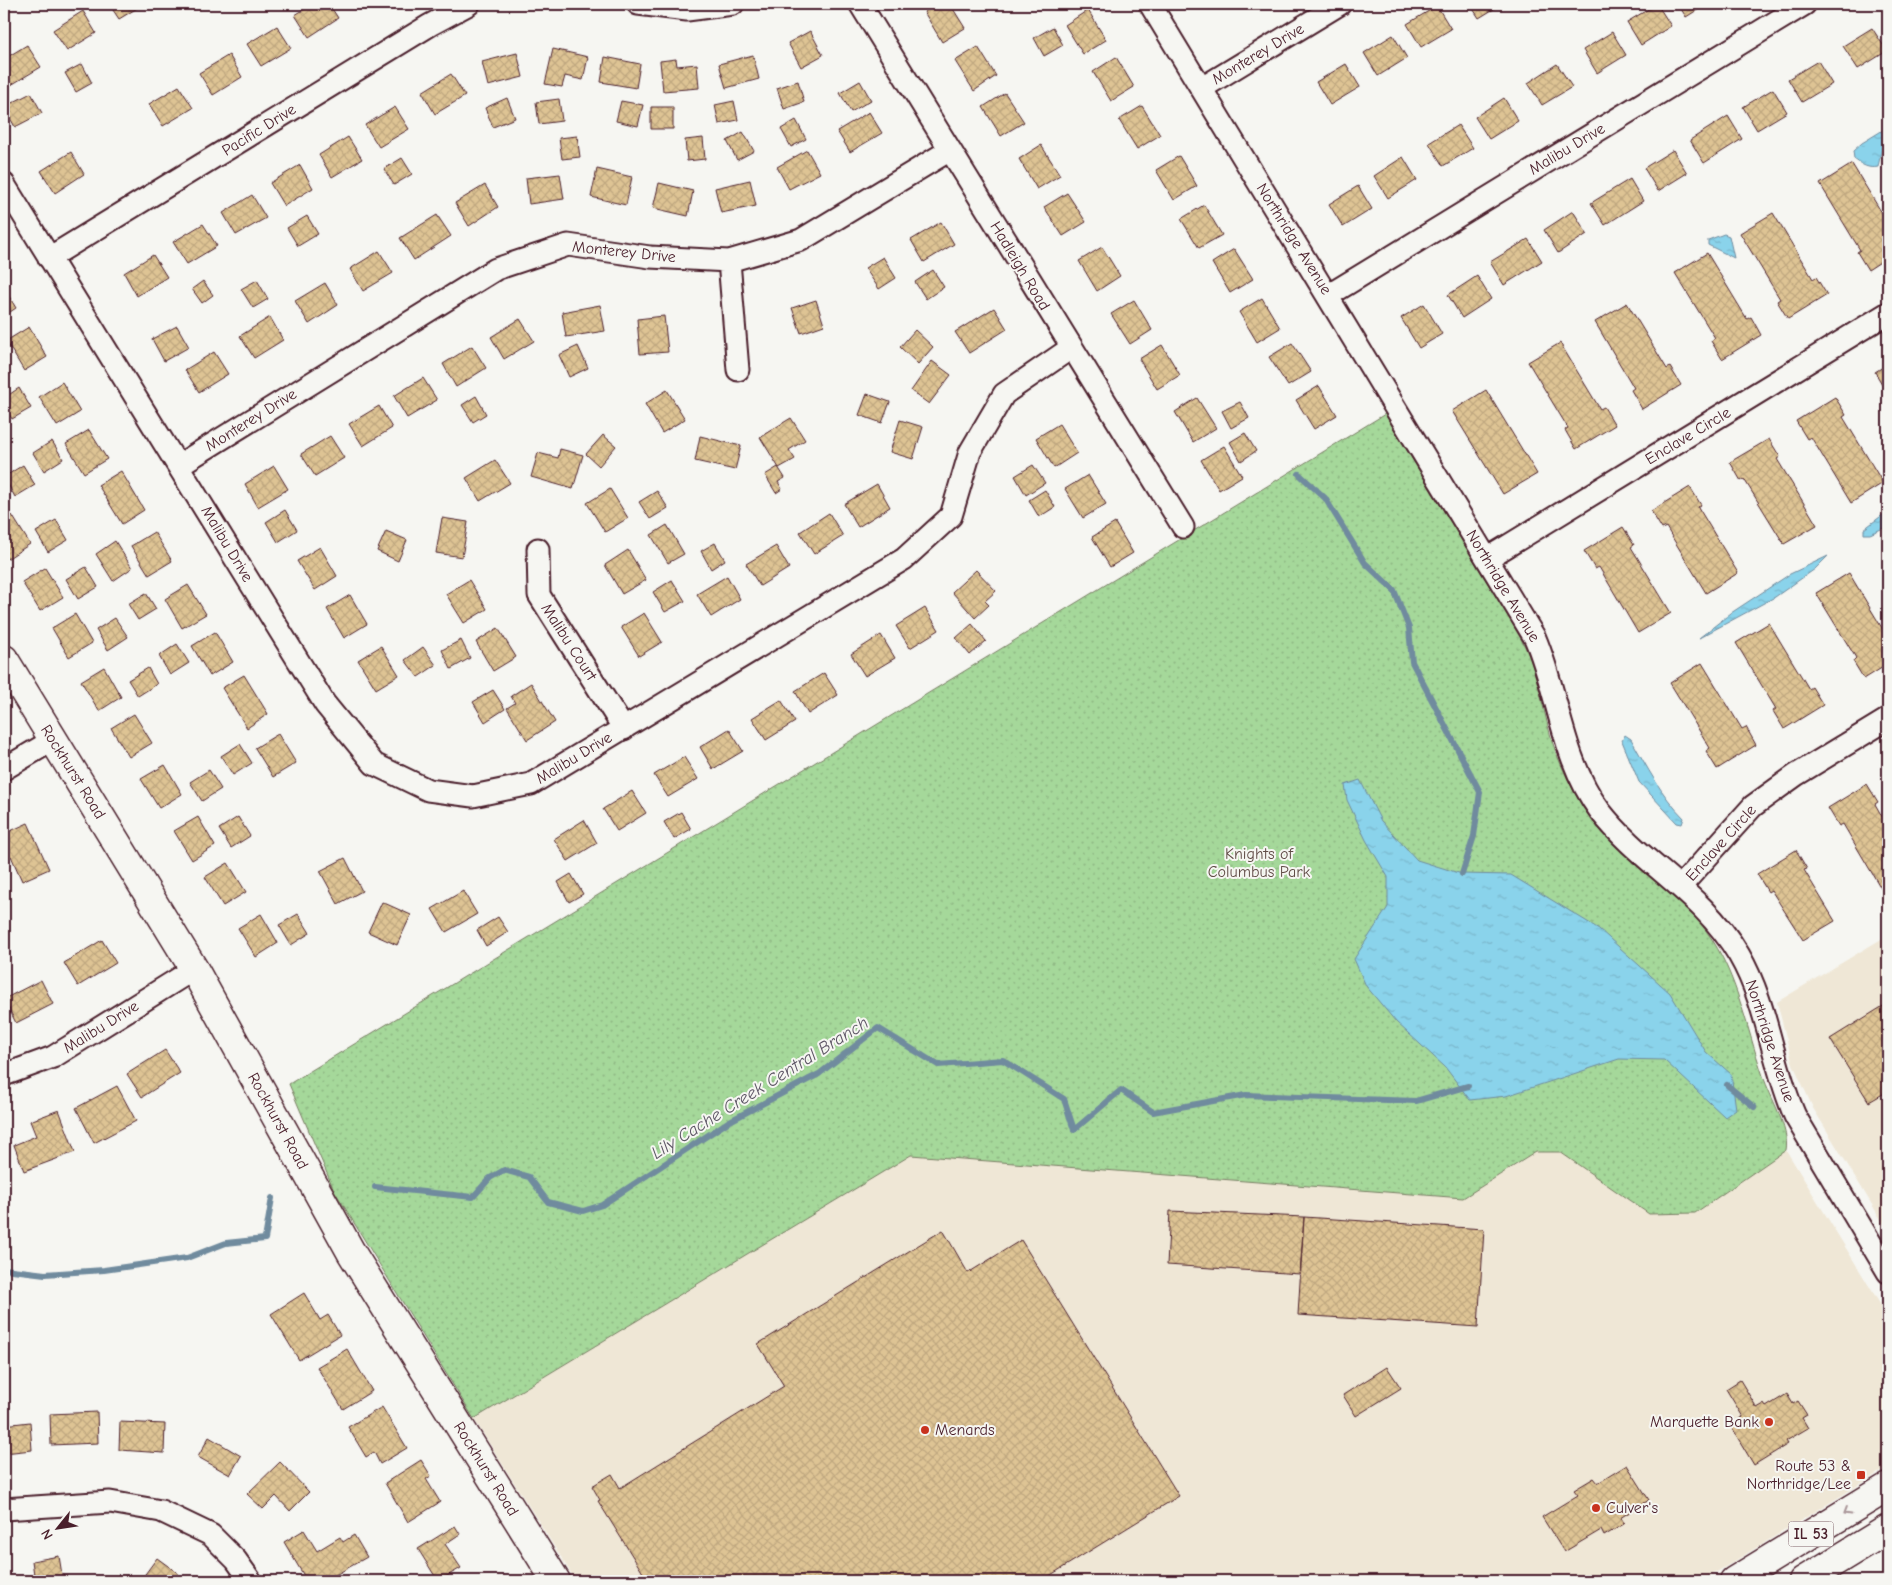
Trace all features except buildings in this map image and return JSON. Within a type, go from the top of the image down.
[{"type":"street","name":"Pacific Drive","points":[[49,258],[430,25],[469,4]]},
{"type":"street","points":[[638,4],[687,10],[733,4]]},
{"type":"street","name":"Hadleigh Road","points":[[860,4],[1182,527]]},
{"type":"street","name":"Northridge Avenue","points":[[1150,4],[1329,295],[1416,443],[1488,558],[1535,638],[1547,671],[1570,753],[1588,791],[1616,829],[1707,911],[1739,956],[1760,1006],[1777,1067],[1792,1108],[1888,1272]]},
{"type":"street","name":"Monterey Drive","points":[[1202,88],[1340,4]]},
{"type":"street","name":"Malibu Drive","points":[[1329,295],[1805,4]]},
{"type":"street","name":"Monterey Drive","points":[[179,465],[496,269],[568,245],[650,257],[729,261],[801,240],[950,150]]},
{"type":"street","name":"Malibu Drive","points":[[4,184],[325,704],[374,764],[428,790],[473,796],[531,784],[904,560],[951,516],[970,452],[1004,394],[1071,348]]},
{"type":"street","points":[[729,261],[738,370]]},
{"type":"street","name":"Enclave Circle","points":[[1488,558],[1888,313]]},
{"type":"street","name":"Malibu Court","points":[[538,549],[539,595],[624,729]]},
{"type":"street","name":"Rockhurst Road","points":[[4,659],[194,969],[350,1252],[556,1581]]},
{"type":"street","name":"Enclave Circle","points":[[1681,886],[1753,806],[1796,775],[1888,719]]},
{"type":"street","points":[[4,768],[53,740]]},
{"type":"street","name":"Malibu Drive","points":[[4,1075],[53,1057],[194,969]]},
{"type":"street","name":"IL 53","points":[[1734,1581],[1888,1487]]},
{"type":"street","points":[[4,1509],[110,1502],[161,1511],[210,1535],[236,1560],[250,1581]]},
{"type":"street","name":"IL 53","points":[[1803,1581],[1888,1529]]},
{"type":"shaded area","points":[[1888,935],[1888,1231],[1813,1108],[1793,1064],[1777,1002]]},
{"type":"shaded area","points":[[1786,1150],[1888,1317],[1888,1467],[1702,1581],[576,1581],[474,1419],[911,1155],[1463,1198],[1536,1152],[1560,1152],[1650,1214],[1695,1213]]},
{"type":"green space","name":"Knights of Columbus Park","points":[[1385,414],[1523,644],[1536,678],[1553,744],[1580,802],[1606,836],[1670,893],[1700,923],[1722,958],[1738,996],[1763,1076],[1782,1123],[1785,1133],[1786,1150],[1695,1213],[1649,1214],[1560,1152],[1536,1152],[1463,1198],[911,1155],[474,1419],[334,1190],[289,1084]]},
{"type":"water","points":[[1888,127],[1888,138],[1883,143],[1878,167],[1865,166],[1854,159],[1853,151],[1862,143]]},
{"type":"water","points":[[1724,234],[1729,236],[1734,258],[1708,245],[1708,240]]},
{"type":"water","points":[[1888,511],[1888,526],[1870,534],[1864,534],[1864,529]]},
{"type":"water","points":[[1828,556],[1815,569],[1775,597],[1699,638],[1731,613],[1790,574]]},
{"type":"water","points":[[1625,735],[1631,739],[1661,790],[1684,818],[1682,824],[1677,823],[1639,782],[1622,741]]},
{"type":"water","points":[[1360,780],[1381,821],[1417,860],[1462,874],[1511,875],[1599,929],[1670,993],[1706,1052],[1731,1074],[1736,1109],[1725,1117],[1664,1060],[1619,1059],[1506,1096],[1470,1100],[1445,1067],[1396,1022],[1366,986],[1354,959],[1388,907],[1388,877],[1366,840],[1347,800],[1345,785]]},
{"type":"waterway","points":[[1299,474],[1325,498],[1365,563],[1394,590],[1409,628],[1412,662],[1480,792],[1474,836],[1462,874]]},
{"type":"waterway","name":"Lily Cache Creek Central Branch","points":[[375,1187],[473,1197],[490,1178],[504,1170],[529,1177],[548,1202],[583,1211],[602,1205],[728,1122],[819,1074],[878,1028],[938,1065],[1003,1060],[1064,1099],[1074,1130],[1121,1090],[1153,1112],[1246,1095],[1416,1101],[1468,1086]]},
{"type":"waterway","name":"Lily Cache Creek Central Branch","points":[[1727,1085],[1754,1107]]},
{"type":"waterway","name":"Lily Cache Creek Central Branch","points":[[4,1269],[45,1274],[104,1270],[187,1258],[226,1243],[265,1239],[272,1198]]},
{"type":"place","name":"Marquette Bank","points":[[1769,1422]]},
{"type":"place","name":"Menards","points":[[925,1430]]},
{"type":"place","name":"Route 53 & Northridge/Lee","points":[[1861,1475]]},
{"type":"place","name":"Culver's","points":[[1596,1508]]}]
